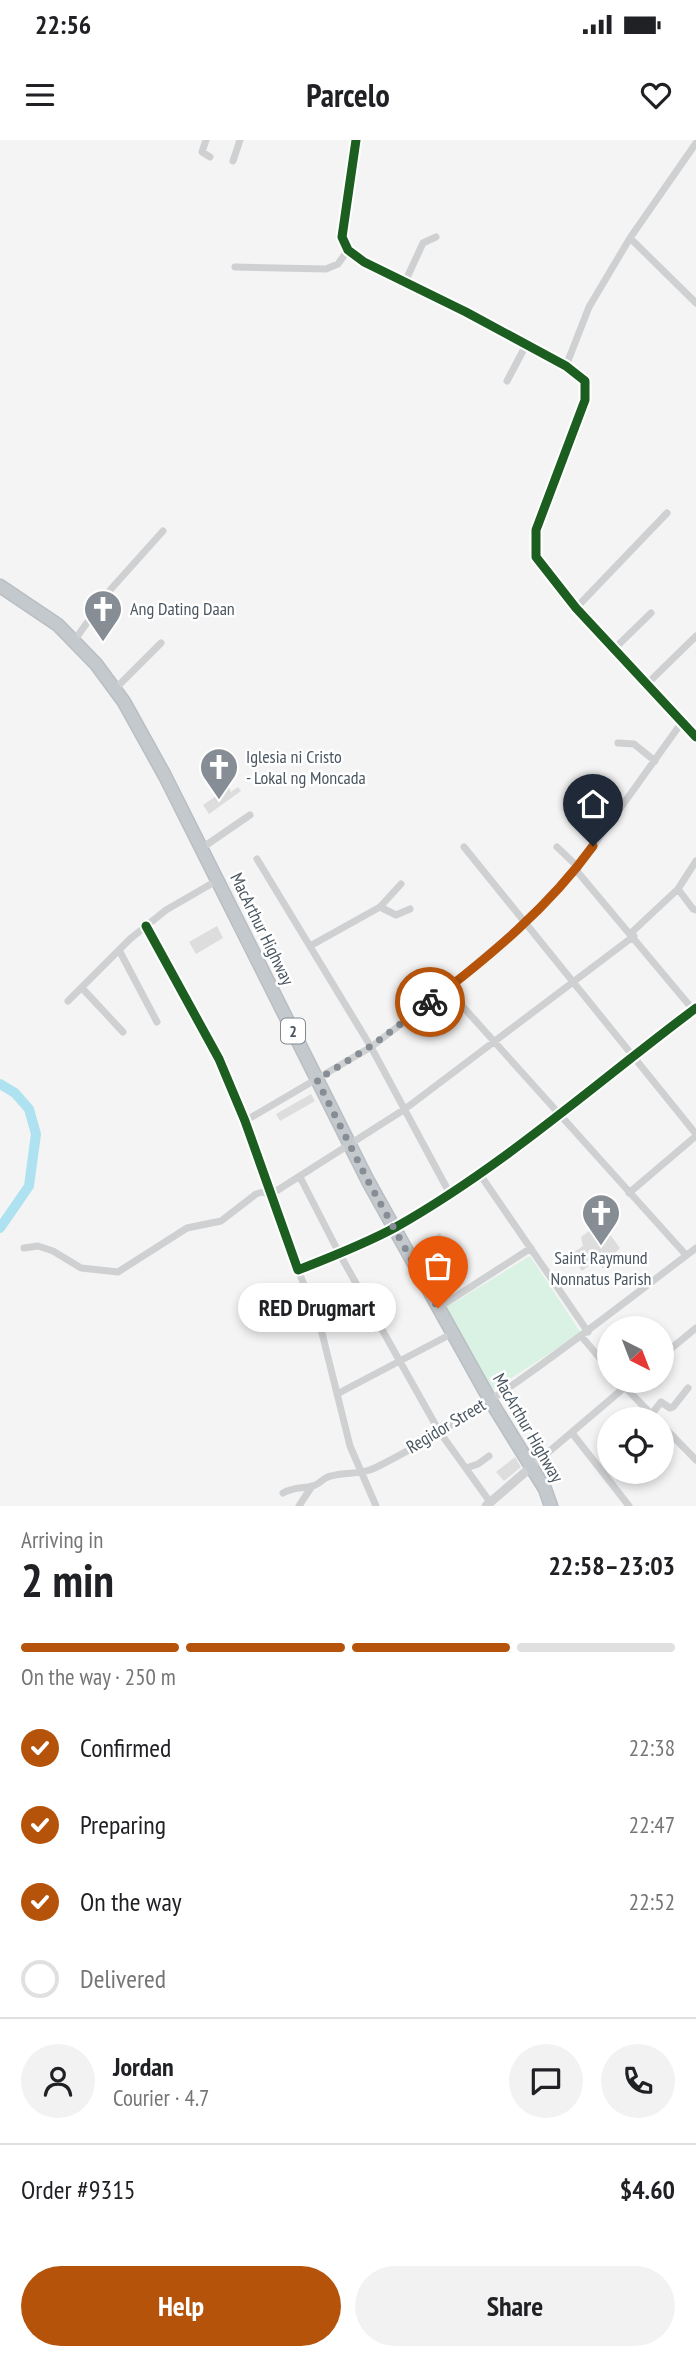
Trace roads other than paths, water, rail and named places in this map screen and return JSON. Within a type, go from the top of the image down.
[{"type":"highway","name":"MacArthur Highway","points":[[0,586],[40,611],[74,641],[115,689],[143,734],[350,1145],[490,1400],[545,1489],[551,1506]]},
{"type":"street","points":[[206,140],[202,152],[210,158]]},
{"type":"street","points":[[233,162],[240,140]]},
{"type":"street","points":[[356,140],[342,237],[348,250],[377,269],[566,366],[582,377],[586,392],[536,530],[535,549],[540,564],[576,608],[696,737]]},
{"type":"street","points":[[566,366],[589,307],[630,238],[696,144]]},
{"type":"street","points":[[405,282],[423,243],[436,237]]},
{"type":"street","points":[[630,238],[696,303]]},
{"type":"street","points":[[235,267],[326,270],[338,264],[348,250]]},
{"type":"street","points":[[507,382],[526,345]]},
{"type":"street","points":[[576,608],[667,513]]},
{"type":"street","points":[[74,641],[111,589],[163,531]]},
{"type":"street","points":[[614,649],[651,613]]},
{"type":"street","points":[[647,684],[696,636]]},
{"type":"street","points":[[115,689],[161,643]]},
{"type":"street","points":[[246,1121],[371,1046],[447,989],[527,921],[577,869],[682,722]]},
{"type":"street","points":[[618,743],[634,744],[654,761]]},
{"type":"street","points":[[202,848],[250,815]]},
{"type":"street","points":[[464,847],[527,921],[696,1135],[629,1193]]},
{"type":"street","points":[[298,1270],[394,1228],[450,1194],[558,1116],[695,1010],[577,869],[556,848]]},
{"type":"street","points":[[257,859],[371,1046],[450,1194]]},
{"type":"street","points":[[24,1248],[38,1246],[53,1251],[81,1268],[118,1272],[187,1228],[221,1221],[256,1194],[270,1195],[405,1109],[495,1043],[633,935],[678,889],[696,861]]},
{"type":"street","points":[[68,1001],[146,926],[166,910],[218,880]]},
{"type":"street","points":[[310,946],[380,907],[401,884]]},
{"type":"street","points":[[678,889],[696,910]]},
{"type":"street","points":[[380,907],[396,915],[410,909]]},
{"type":"street","points":[[146,926],[219,1059],[246,1121],[270,1195],[319,1321],[345,1430],[360,1475],[376,1506]]},
{"type":"street","points":[[119,950],[157,1022]]},
{"type":"street","points":[[82,988],[123,1032]]},
{"type":"street","points":[[447,989],[558,1116],[686,1255]]},
{"type":"street","points":[[479,1173],[531,1248],[597,1352]]},
{"type":"street","points":[[300,1177],[399,1362],[439,1431],[488,1504],[572,1433],[613,1393]]},
{"type":"street","points":[[438,1308],[531,1248]]},
{"type":"street","name":"Regidor Street","points":[[360,1475],[490,1400],[585,1335],[696,1248]]},
{"type":"street","points":[[674,1346],[696,1328]]},
{"type":"street","points":[[337,1394],[453,1334]]},
{"type":"street","points":[[673,1407],[688,1388]]},
{"type":"street","points":[[631,1393],[644,1407]]},
{"type":"street","points":[[572,1433],[629,1506]]},
{"type":"street","points":[[674,1437],[696,1460]]},
{"type":"street","points":[[466,1468],[489,1456]]},
{"type":"street","points":[[299,1506],[313,1486],[328,1476],[360,1475]]},
{"type":"street","points":[[283,1493],[296,1486],[313,1486]]},
{"type":"waterway","points":[[0,1084],[15,1093],[29,1109],[36,1134],[29,1186],[0,1228]]},
{"type":"place","name":"Ang Dating Daan","points":[[103,643]]},
{"type":"place","name":"Iglesia ni Cristo - Lokal ng Moncada","points":[[219,801]]},
{"type":"place","name":"Saint Raymund Nonnatus Parish","points":[[601,1247]]},
{"type":"place","name":"RED Drugmart","points":[[438,1308]]}]
